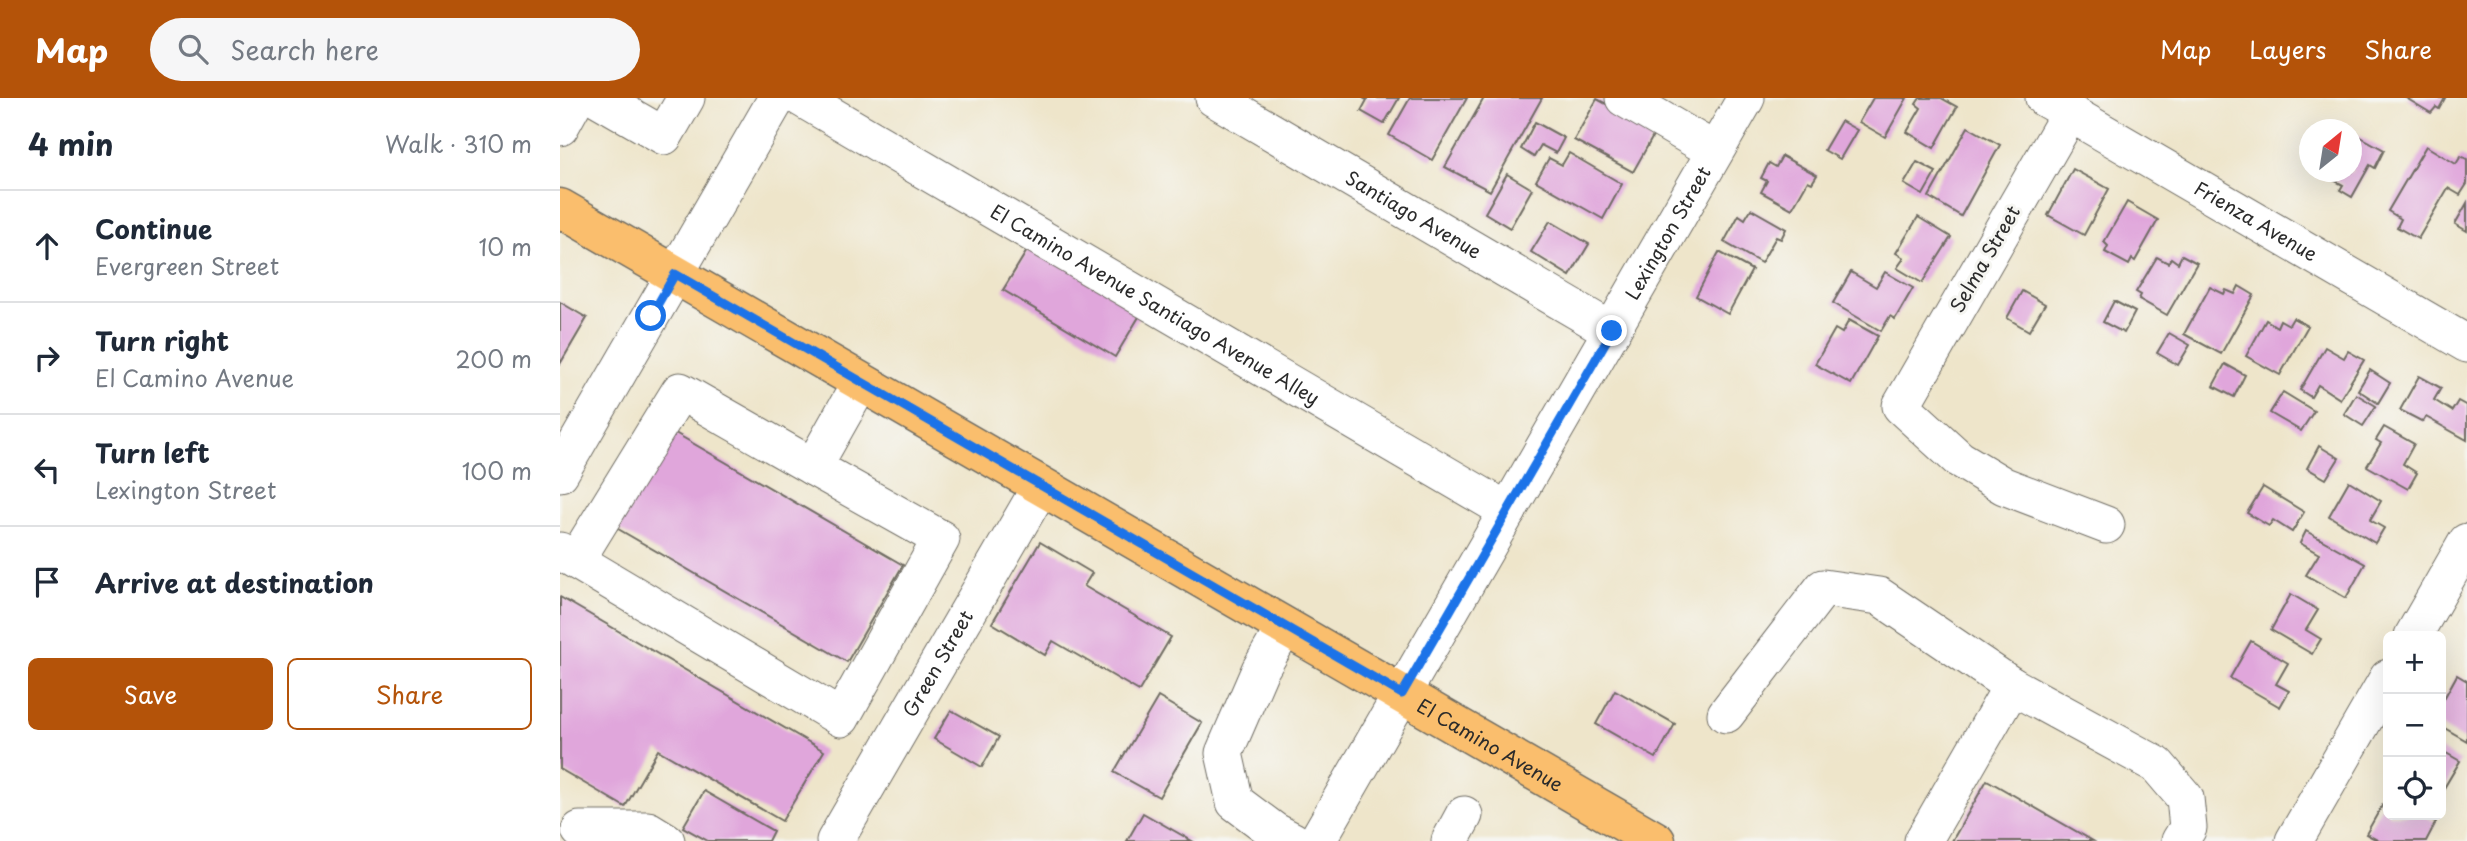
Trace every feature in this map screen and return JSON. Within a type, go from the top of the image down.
[{"type":"main road","name":"El Camino Avenue","points":[[560,208],[1656,841]]},
{"type":"street","points":[[560,127],[576,98]]},
{"type":"street","points":[[597,98],[664,136],[686,98]]},
{"type":"street","points":[[563,462],[777,98]]},
{"type":"street","name":"El Camino Avenue Santiago Avenue Alley","points":[[801,98],[1508,511]]},
{"type":"street","name":"Santiago Avenue","points":[[1214,98],[1612,331]]},
{"type":"street","points":[[1624,98],[1715,151]]},
{"type":"street","name":"Lexington Street","points":[[1317,841],[1746,98]]},
{"type":"street","name":"Frienza Avenue","points":[[2057,106],[2467,344]]},
{"type":"street","name":"Selma Street","points":[[2057,106],[1900,405],[1959,459],[2004,485],[2106,525]]},
{"type":"street","points":[[813,467],[861,382]]},
{"type":"street","points":[[680,391],[813,467],[941,539],[841,718],[565,555],[680,391]]},
{"type":"street","name":"Green Street","points":[[835,841],[1041,486]]},
{"type":"street","points":[[2416,631],[2467,542]]},
{"type":"street","points":[[1726,714],[1822,588],[1879,596],[2012,686],[2157,765],[2185,798],[2188,828],[2180,841]]},
{"type":"street","points":[[1285,627],[1260,670],[1224,753],[1236,802],[1274,831],[1293,841]]},
{"type":"street","points":[[1923,841],[2012,686]]},
{"type":"street","points":[[2294,841],[2383,687]]},
{"type":"street","points":[[571,830],[648,830],[666,841]]},
{"type":"building","points":[[1363,98],[1399,98],[1384,124],[1361,111],[1367,100]]},
{"type":"building","points":[[1410,98],[1467,98],[1432,160],[1389,135]]},
{"type":"building","points":[[1484,98],[1542,98],[1490,191],[1445,167]]},
{"type":"building","points":[[1873,98],[1907,98],[1885,137],[1859,122]]},
{"type":"building","points":[[1920,98],[1941,98],[1957,107],[1934,148],[1907,132],[1921,108],[1916,104]]},
{"type":"building","points":[[2406,98],[2445,98],[2439,109],[2436,107],[2431,113]]},
{"type":"building","points":[[1597,99],[1656,131],[1633,172],[1574,140]]},
{"type":"building","points":[[1841,121],[1857,130],[1840,159],[1824,150]]},
{"type":"building","points":[[1535,122],[1564,138],[1556,153],[1541,145],[1534,157],[1521,149]]},
{"type":"building","points":[[1968,127],[2000,145],[1961,216],[1929,197]]},
{"type":"building","points":[[2362,138],[2384,150],[2375,168],[2370,165],[2362,179]]},
{"type":"building","points":[[2426,146],[2456,164],[2461,156],[2467,159],[2467,184],[2460,195],[2448,188],[2418,239],[2397,227],[2401,219],[2388,211]]},
{"type":"building","points":[[1569,153],[1622,184],[1603,219],[1536,181],[1549,158],[1562,165]]},
{"type":"building","points":[[1782,156],[1817,175],[1812,183],[1808,181],[1792,209],[1761,192],[1767,181],[1761,178],[1769,163],[1776,167]]},
{"type":"building","points":[[1917,162],[1936,172],[1923,195],[1904,184]]},
{"type":"building","points":[[2073,169],[2109,189],[2084,235],[2048,215]]},
{"type":"building","points":[[1507,174],[1532,189],[1510,228],[1485,213]]},
{"type":"building","points":[[2337,182],[2360,182],[2352,197],[2340,190],[2343,185]]},
{"type":"building","points":[[2127,202],[2158,220],[2135,261],[2132,259],[2129,265],[2105,252],[2108,246],[2104,242]]},
{"type":"building","points":[[2467,203],[2467,231],[2455,224]]},
{"type":"building","points":[[1751,209],[1786,229],[1781,239],[1776,237],[1761,263],[1724,242],[1739,215],[1745,219]]},
{"type":"building","points":[[1918,217],[1951,237],[1922,283],[1897,268],[1904,258],[1896,253]]},
{"type":"building","points":[[1550,221],[1589,244],[1570,276],[1531,252]]},
{"type":"building","points":[[1031,244],[1143,310],[1115,357],[1003,290]]},
{"type":"building","points":[[1719,252],[1752,270],[1728,314],[1696,296]]},
{"type":"building","points":[[2182,255],[2197,263],[2167,315],[2139,299],[2141,295],[2136,292],[2157,257],[2168,263],[2171,258],[2178,263]]},
{"type":"building","points":[[1851,272],[1876,287],[1885,272],[1913,288],[1895,319],[1890,316],[1881,331],[1833,303]]},
{"type":"building","points":[[2239,286],[2254,295],[2221,354],[2184,334],[2210,287],[2224,294],[2226,290],[2235,294]]},
{"type":"building","points":[[2022,291],[2045,304],[2029,331],[2007,318]]},
{"type":"building","points":[[2114,301],[2135,312],[2124,333],[2103,322]]},
{"type":"building","points":[[560,302],[587,318],[560,364]]},
{"type":"building","points":[[2293,318],[2308,326],[2280,375],[2246,356],[2266,320],[2277,327],[2280,320],[2289,325]]},
{"type":"building","points":[[1849,320],[1878,336],[1851,384],[1815,364],[1835,329],[1842,333]]},
{"type":"building","points":[[2169,333],[2190,345],[2178,365],[2157,353]]},
{"type":"building","points":[[2325,347],[2344,358],[2348,351],[2364,360],[2340,399],[2318,385],[2311,397],[2300,390]]},
{"type":"building","points":[[2225,364],[2245,375],[2234,397],[2213,386]]},
{"type":"building","points":[[2370,370],[2390,383],[2378,403],[2358,390]]},
{"type":"building","points":[[2419,376],[2441,388],[2434,400],[2452,411],[2458,401],[2467,406],[2467,440],[2426,417],[2423,422],[2400,410]]},
{"type":"building","points":[[2283,392],[2314,411],[2301,431],[2270,413]]},
{"type":"building","points":[[2356,394],[2376,406],[2363,426],[2344,414]]},
{"type":"building","points":[[2384,427],[2414,444],[2403,464],[2417,473],[2408,489],[2367,466],[2381,443],[2376,440]]},
{"type":"building","points":[[670,430],[903,565],[847,662],[613,526]]},
{"type":"building","points":[[2319,446],[2339,458],[2326,479],[2307,468]]},
{"type":"building","points":[[2349,481],[2381,501],[2370,520],[2384,528],[2375,543],[2329,516]]},
{"type":"building","points":[[2263,487],[2304,512],[2292,532],[2273,520],[2269,526],[2247,513]]},
{"type":"building","points":[[2306,531],[2365,564],[2346,598],[2306,575],[2319,554],[2300,543]]},
{"type":"building","points":[[1040,542],[1092,573],[1084,586],[1171,637],[1139,691],[1053,641],[1045,655],[992,623]]},
{"type":"building","points":[[2291,594],[2318,610],[2306,630],[2321,639],[2312,654],[2271,630]]},
{"type":"building","points":[[560,597],[824,751],[782,821],[658,750],[625,807],[560,769]]},
{"type":"building","points":[[2251,641],[2288,663],[2276,684],[2289,691],[2280,707],[2230,678]]},
{"type":"building","points":[[2457,675],[2467,681],[2467,741],[2446,729],[2446,695]]},
{"type":"building","points":[[1615,690],[1675,724],[1656,758],[1596,724]]},
{"type":"building","points":[[1158,697],[1202,723],[1159,797],[1114,772]]},
{"type":"building","points":[[951,710],[999,737],[982,767],[934,739]]},
{"type":"building","points":[[2446,753],[2460,761],[2446,785]]},
{"type":"building","points":[[1987,780],[2093,841],[1952,841]]},
{"type":"building","points":[[704,791],[773,831],[768,841],[708,841],[683,827]]},
{"type":"building","points":[[2383,804],[2383,820],[2436,822],[2426,841],[2379,841],[2366,834]]},
{"type":"building","points":[[1143,813],[1192,841],[1127,841]]},
{"type":"route","points":[[651,316],[675,274],[1402,694],[1612,331]]}]
